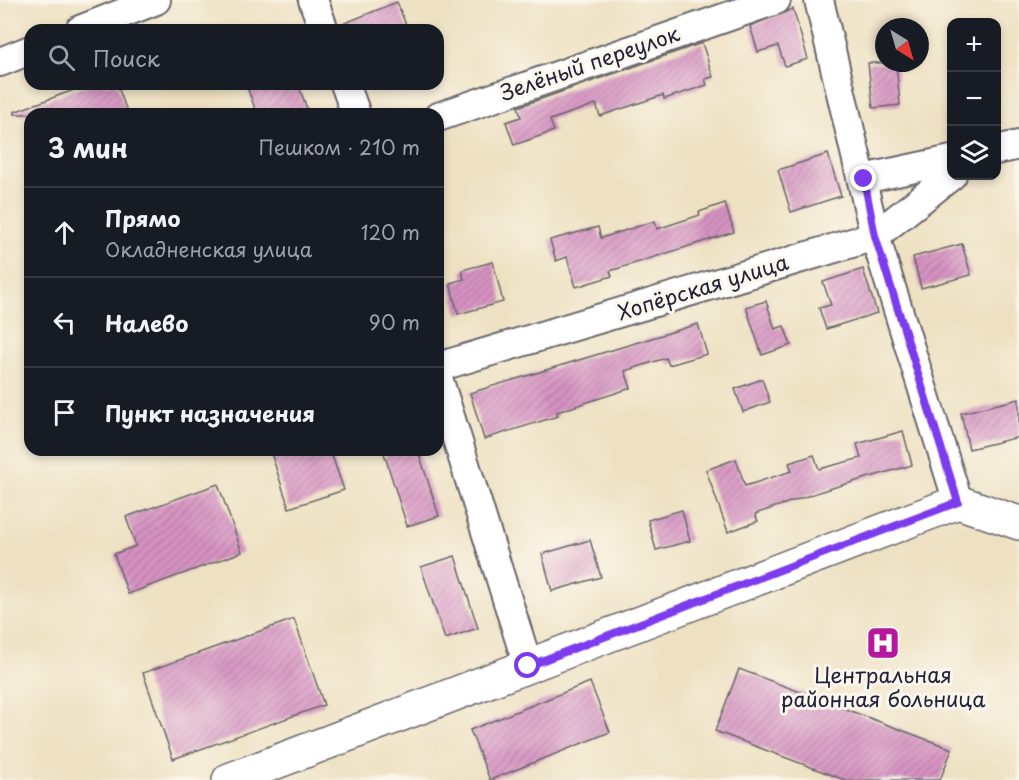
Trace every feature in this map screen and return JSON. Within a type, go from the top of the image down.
[{"type":"main road","points":[[229,780],[958,502],[1019,523]]},
{"type":"street","points":[[95,24],[156,0]]},
{"type":"street","points":[[313,0],[322,24]]},
{"type":"street","name":"Зелёный переулок","points":[[444,115],[776,0]]},
{"type":"street","points":[[819,0],[864,179],[875,236],[958,502]]},
{"type":"street","points":[[0,62],[24,52]]},
{"type":"street","points":[[347,90],[354,108]]},
{"type":"street","points":[[1001,149],[1019,145]]},
{"type":"street","points":[[864,179],[947,161]]},
{"type":"street","name":"Хопёрская улица","points":[[444,366],[875,236],[947,179]]},
{"type":"street","points":[[444,397],[528,666]]},
{"type":"building","points":[[397,2],[406,24],[342,24]]},
{"type":"building","points":[[793,9],[808,59],[785,66],[778,46],[758,52],[750,26]]},
{"type":"building","points":[[702,43],[713,77],[705,79],[707,85],[664,99],[663,95],[600,116],[596,104],[550,120],[554,131],[514,145],[506,122],[521,117],[518,107]]},
{"type":"building","points":[[868,63],[875,63],[875,72],[897,72],[900,105],[873,108]]},
{"type":"building","points":[[74,90],[119,90],[126,108],[25,108]]},
{"type":"building","points":[[248,90],[300,90],[307,108],[255,108]]},
{"type":"building","points":[[24,108],[24,114],[14,112]]},
{"type":"building","points":[[828,154],[841,196],[791,212],[778,170]]},
{"type":"building","points":[[725,203],[734,232],[610,271],[612,276],[576,287],[567,257],[556,261],[550,240],[598,227],[601,238],[655,221],[657,229],[700,215],[699,212]]},
{"type":"building","points":[[962,244],[971,275],[921,288],[913,257]]},
{"type":"building","points":[[493,262],[503,302],[458,314],[450,283],[464,279],[462,270]]},
{"type":"building","points":[[863,269],[877,313],[826,329],[819,308],[831,305],[823,282]]},
{"type":"building","points":[[766,301],[775,329],[784,326],[791,345],[762,355],[746,307]]},
{"type":"building","points":[[698,324],[707,354],[669,365],[666,358],[625,371],[631,388],[557,412],[558,416],[484,439],[470,393]]},
{"type":"building","points":[[762,379],[770,402],[743,412],[735,389]]},
{"type":"building","points":[[1019,399],[1019,437],[969,449],[961,413]]},
{"type":"building","points":[[903,431],[912,465],[825,490],[755,514],[758,521],[728,532],[706,470],[736,459],[745,486],[792,471],[789,463],[814,455],[819,469],[861,458],[857,444]]},
{"type":"building","points":[[272,456],[332,456],[344,490],[289,508]]},
{"type":"building","points":[[385,456],[420,456],[439,516],[407,526]]},
{"type":"building","points":[[218,484],[242,552],[128,594],[114,554],[136,546],[126,517]]},
{"type":"building","points":[[682,510],[690,541],[656,550],[648,520]]},
{"type":"building","points":[[590,540],[601,577],[552,591],[542,554]]},
{"type":"building","points":[[455,556],[478,628],[445,639],[421,567]]},
{"type":"building","points":[[294,619],[324,705],[173,759],[143,673]]},
{"type":"building","points":[[739,669],[952,749],[940,780],[845,780],[715,731]]},
{"type":"building","points":[[590,682],[610,732],[490,780],[470,730]]},
{"type":"place","name":"Центральная районная больница","points":[[883,643]]},
{"type":"route","points":[[528,666],[958,502],[875,236],[864,179]]}]
